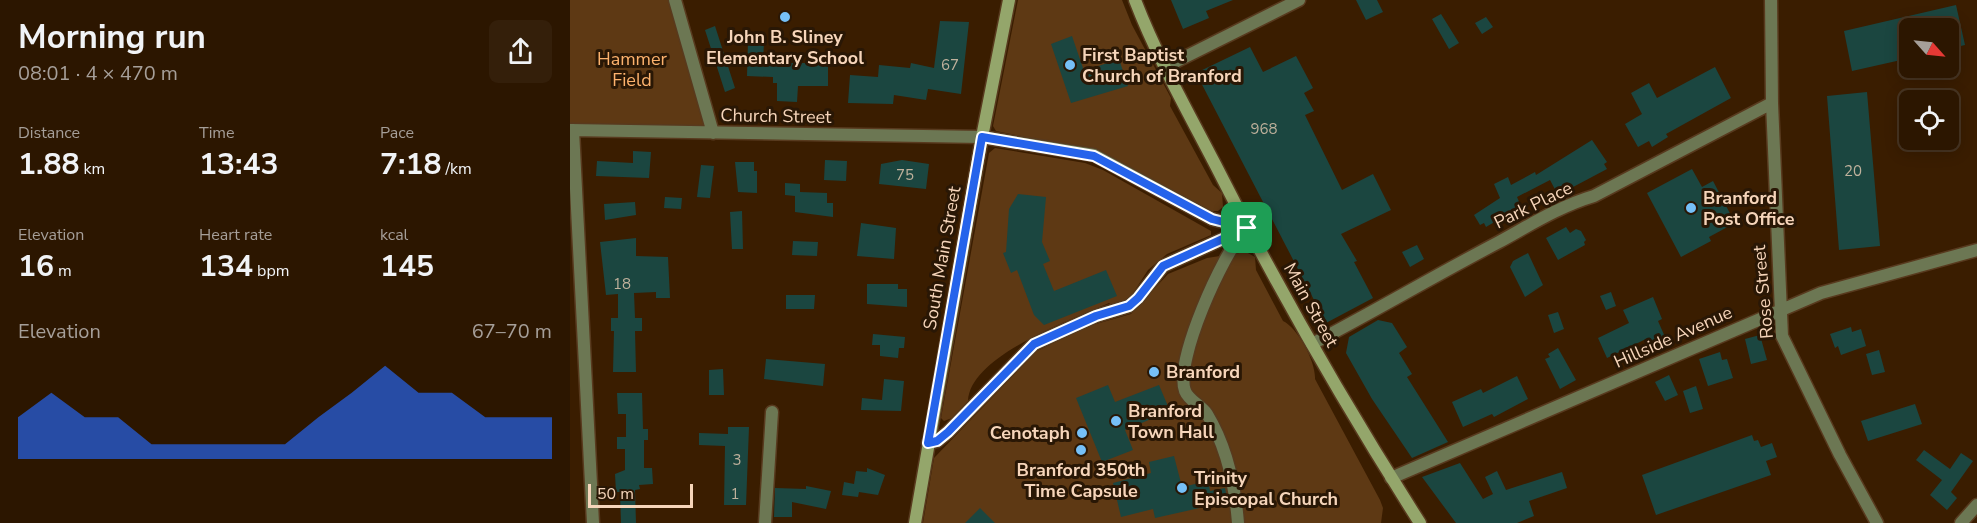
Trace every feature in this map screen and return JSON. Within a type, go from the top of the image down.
[{"type":"street","points":[[675,0],[713,133]]},
{"type":"street","name":"South Main Street","points":[[915,523],[982,137],[1009,0]]},
{"type":"street","name":"Main Street","points":[[1136,0],[1165,68],[1247,228],[1312,344],[1420,523]]},
{"type":"street","points":[[1165,68],[1299,0]]},
{"type":"street","name":"Rose Street","points":[[1771,0],[1772,103],[1779,310],[1782,336],[1789,354],[1877,523]]},
{"type":"street","name":"Park Place","points":[[1312,344],[1572,203],[1594,196],[1772,103]]},
{"type":"street","points":[[571,130],[593,523]]},
{"type":"street","name":"Church Street","points":[[571,130],[982,137],[1094,156],[1212,219],[1247,228]]},
{"type":"street","points":[[928,443],[937,441],[948,432],[1034,344],[1096,316],[1129,306],[1163,266],[1247,228]]},
{"type":"street","points":[[1238,523],[1233,482],[1223,449],[1206,413],[1187,394],[1183,377],[1188,351],[1223,262],[1247,228]]},
{"type":"street","name":"Hillside Avenue","points":[[1391,478],[1821,293],[1900,269],[1977,250]]},
{"type":"street","points":[[765,523],[772,412]]},
{"type":"street","points":[[1961,523],[1977,505]]},
{"type":"green space","name":"Hammer Field","points":[[570,0],[675,0],[713,133],[570,130]]},
{"type":"green space","points":[[1018,0],[1122,0],[1132,25],[1171,98],[1170,106],[1213,185],[1222,193],[1223,207],[1218,211],[1209,211],[1100,152],[996,131],[993,126]]},
{"type":"green space","points":[[995,148],[1085,163],[1103,170],[1211,231],[1211,235],[1167,254],[1148,270],[1128,301],[1113,306],[1109,303],[1050,329],[1004,354],[973,384],[968,401],[952,418],[944,421],[941,418],[989,153]]},
{"type":"green space","points":[[1246,252],[1255,257],[1256,270],[1283,321],[1289,325],[1305,346],[1313,364],[1315,379],[1380,500],[1383,508],[1381,523],[923,523],[934,458],[1037,351],[1089,326],[1131,314],[1168,274],[1207,258]]},
{"type":"building","points":[[1171,0],[1233,0],[1206,11],[1209,18],[1183,29]]},
{"type":"building","points":[[1356,0],[1377,0],[1383,12],[1366,20]]},
{"type":"building","points":[[1956,5],[1959,18],[1900,18]]},
{"type":"building","points":[[1441,14],[1459,43],[1449,49],[1432,19]]},
{"type":"building","points":[[1486,17],[1493,27],[1482,34],[1475,23]]},
{"type":"building","points":[[1899,18],[1899,60],[1852,71],[1844,31]]},
{"type":"building","points":[[1959,18],[1965,45],[1959,46]]},
{"type":"building","points":[[940,21],[969,22],[961,94],[928,89],[926,100],[894,95],[893,104],[848,103],[850,75],[878,77],[879,65],[910,68],[911,63],[934,68]]},
{"type":"building","points":[[715,26],[735,88],[725,92],[705,30]]},
{"type":"building","name":"First Baptist Church of Branford","points":[[1072,36],[1084,71],[1119,59],[1128,86],[1071,103],[1051,44]]},
{"type":"building","points":[[748,41],[764,41],[763,63],[828,63],[828,86],[798,86],[797,102],[777,101],[777,83],[773,83],[773,77],[747,76]]},
{"type":"building","points":[[1250,47],[1263,72],[1296,56],[1313,88],[1304,93],[1314,111],[1305,115],[1342,190],[1373,174],[1391,210],[1341,234],[1357,261],[1354,262],[1373,298],[1326,323],[1196,73]]},
{"type":"building","points":[[1715,67],[1731,98],[1666,134],[1668,137],[1652,147],[1649,141],[1638,147],[1625,124],[1642,114],[1631,93],[1649,83],[1657,98]]},
{"type":"building","points":[[1867,92],[1880,246],[1839,250],[1827,96]]},
{"type":"building","points":[[1592,140],[1607,162],[1604,164],[1607,169],[1558,195],[1550,180],[1517,197],[1524,213],[1510,219],[1508,214],[1486,227],[1484,223],[1480,225],[1474,215],[1500,198],[1494,184],[1508,177],[1511,185],[1535,172],[1536,175]]},
{"type":"building","points":[[633,151],[651,152],[649,178],[596,176],[597,161],[633,163]]},
{"type":"building","points":[[825,160],[847,161],[846,181],[824,180]]},
{"type":"building","points":[[902,160],[929,164],[926,189],[879,184],[881,164]]},
{"type":"building","points":[[735,162],[754,162],[754,171],[757,171],[757,193],[738,192]]},
{"type":"building","points":[[701,165],[714,166],[710,198],[697,197]]},
{"type":"building","name":"Branford Post Office","points":[[1692,169],[1702,187],[1713,181],[1735,223],[1709,237],[1711,241],[1681,257],[1647,193]]},
{"type":"building","points":[[785,183],[800,184],[800,192],[827,193],[827,203],[833,203],[833,217],[795,212],[795,196],[785,195]]},
{"type":"building","points":[[1018,194],[1046,197],[1042,242],[1050,261],[1043,264],[1054,291],[1106,270],[1117,296],[1044,325],[1034,315],[1017,270],[1011,273],[1003,253],[1006,252],[1009,209]]},
{"type":"building","points":[[665,197],[682,198],[681,209],[664,208]]},
{"type":"building","points":[[635,202],[636,215],[605,220],[604,204]]},
{"type":"building","points":[[742,211],[743,249],[732,249],[730,212]]},
{"type":"building","points":[[861,223],[896,228],[894,259],[857,256]]},
{"type":"building","points":[[1566,227],[1570,233],[1576,229],[1581,231],[1586,240],[1585,245],[1558,260],[1546,238]]},
{"type":"building","points":[[636,238],[636,256],[668,257],[670,298],[656,298],[656,292],[634,293],[635,318],[642,318],[642,331],[635,331],[636,372],[613,372],[614,331],[611,331],[611,318],[618,318],[618,294],[606,295],[600,242]]},
{"type":"building","points":[[793,241],[818,242],[817,256],[792,255]]},
{"type":"building","points":[[1417,245],[1424,259],[1410,267],[1402,252]]},
{"type":"building","points":[[1528,253],[1543,285],[1525,297],[1510,267],[1513,261]]},
{"type":"building","points":[[867,284],[898,284],[898,289],[907,289],[907,307],[867,304]]},
{"type":"building","points":[[1611,292],[1616,306],[1606,310],[1600,296]]},
{"type":"building","points":[[786,295],[815,295],[814,309],[786,309]]},
{"type":"building","points":[[1653,297],[1662,319],[1658,321],[1665,337],[1651,343],[1648,338],[1607,358],[1598,338],[1629,323],[1623,310]]},
{"type":"building","points":[[1558,312],[1564,329],[1554,333],[1548,315]]},
{"type":"building","points":[[1378,320],[1392,323],[1407,347],[1399,353],[1412,374],[1407,377],[1448,442],[1412,458],[1372,399],[1346,353],[1349,337]]},
{"type":"building","points":[[1851,327],[1852,332],[1861,329],[1866,346],[1841,355],[1838,346],[1835,348],[1830,334]]},
{"type":"building","points":[[873,334],[905,337],[904,348],[899,348],[898,358],[880,356],[880,345],[872,345]]},
{"type":"building","points":[[1760,335],[1767,360],[1751,364],[1745,339]]},
{"type":"building","points":[[1558,348],[1576,380],[1560,389],[1545,359],[1550,357],[1548,354]]},
{"type":"building","points":[[1879,350],[1885,372],[1872,375],[1866,354]]},
{"type":"building","points":[[1720,352],[1722,360],[1727,359],[1733,378],[1708,386],[1699,359]]},
{"type":"building","points":[[766,359],[825,364],[823,386],[764,379]]},
{"type":"building","points":[[723,369],[724,395],[709,395],[709,370]]},
{"type":"building","points":[[1669,375],[1678,395],[1665,401],[1655,382]]},
{"type":"building","points":[[1517,376],[1528,399],[1494,417],[1492,414],[1463,427],[1452,402],[1481,389],[1483,393]]},
{"type":"building","points":[[884,379],[904,381],[901,411],[861,410],[862,398],[882,400]]},
{"type":"building","name":"Branford Town Hall","points":[[1108,385],[1115,402],[1159,385],[1170,411],[1125,430],[1133,450],[1102,462],[1076,398]]},
{"type":"building","points":[[1696,386],[1703,409],[1690,413],[1683,391]]},
{"type":"building","points":[[617,393],[642,393],[643,429],[648,429],[648,440],[644,440],[644,468],[652,468],[653,484],[639,485],[640,489],[635,490],[636,523],[621,523],[620,492],[616,492],[615,474],[625,470],[625,449],[617,449],[617,437],[626,437],[626,414],[618,414]]},
{"type":"building","points":[[1915,404],[1922,424],[1868,441],[1861,421]]},
{"type":"building","points":[[728,427],[749,427],[746,505],[724,505],[725,446],[699,445],[699,433],[728,434]]},
{"type":"building","points":[[1752,435],[1754,441],[1758,440],[1761,447],[1772,443],[1777,457],[1766,461],[1771,475],[1656,515],[1642,475]]},
{"type":"building","points":[[1924,450],[1950,469],[1961,453],[1973,461],[1951,492],[1957,498],[1947,510],[1930,495],[1942,480],[1916,460]]},
{"type":"building","name":"Trinity Episcopal Church","points":[[1174,456],[1182,487],[1208,481],[1210,491],[1225,488],[1227,498],[1212,501],[1213,505],[1155,518],[1153,509],[1121,517],[1113,483],[1151,473],[1149,462]]},
{"type":"building","points":[[1460,463],[1483,499],[1493,494],[1485,477],[1497,471],[1506,490],[1562,472],[1567,488],[1529,501],[1534,516],[1517,523],[1456,523],[1422,477]]},
{"type":"building","points":[[867,468],[885,475],[878,495],[859,492],[858,497],[842,495],[844,482],[854,484],[856,471],[867,472]]},
{"type":"building","points":[[806,486],[831,491],[826,509],[792,502],[792,517],[774,517],[775,488],[806,489]]},
{"type":"building","points":[[980,508],[995,523],[965,523]]},
{"type":"place","name":"John B. Sliney Elementary School","points":[[785,17]]},
{"type":"place","name":"First Baptist Church of Branford","points":[[1070,65]]},
{"type":"place","name":"Branford Post Office","points":[[1691,208]]},
{"type":"place","name":"Branford","points":[[1154,372]]},
{"type":"place","name":"Branford Town Hall","points":[[1116,421]]},
{"type":"place","name":"Cenotaph","points":[[1082,433]]},
{"type":"place","name":"Branford 350th Time Capsule","points":[[1081,450]]},
{"type":"place","name":"Trinity Episcopal Church","points":[[1182,488]]},
{"type":"route","points":[[982,137],[1082,152],[1106,160],[1217,222],[1247,228],[1163,266],[1136,301],[1129,306],[1096,316],[1034,344],[948,432],[937,441],[928,443],[982,137]]}]
